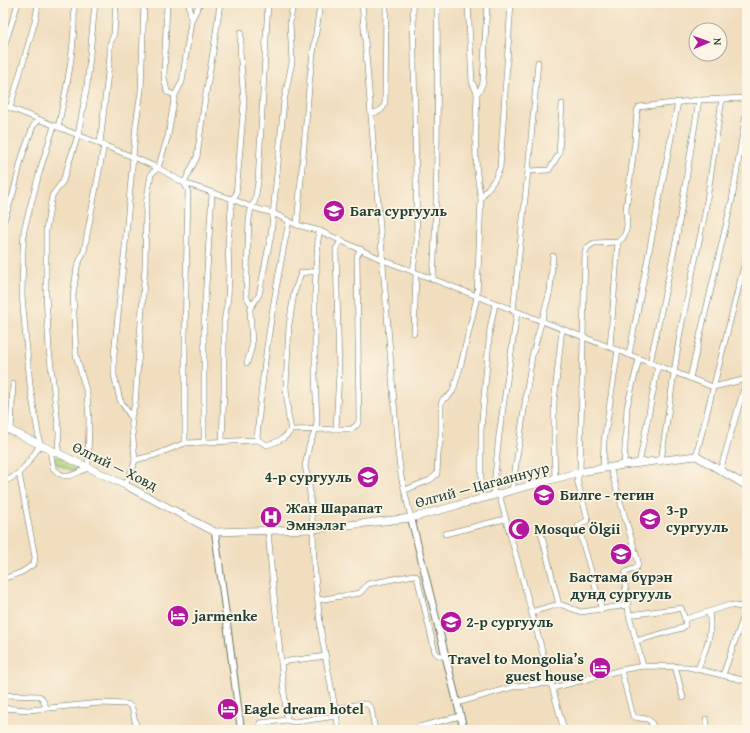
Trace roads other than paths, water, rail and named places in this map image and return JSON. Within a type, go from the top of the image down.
[{"type":"highway","name":"Өлгий — Ховд","points":[[3,427],[89,467],[215,532]]},
{"type":"highway","name":"Өлгий — Цагааннуур","points":[[215,532],[313,529],[411,518],[580,472],[606,467],[696,456]]},
{"type":"highway","points":[[696,456],[744,484]]},
{"type":"main road","points":[[411,518],[464,730]]},
{"type":"main road","points":[[215,532],[241,730]]},
{"type":"street","points":[[3,50],[18,3]]},
{"type":"street","points":[[3,482],[10,480],[19,473],[40,445],[30,385],[22,296],[24,230],[40,170],[56,127],[69,77],[75,20],[74,3]]},
{"type":"street","points":[[58,453],[59,434],[49,350],[46,295],[46,230],[52,196],[57,187],[63,181],[78,135],[87,86],[96,3]]},
{"type":"street","points":[[50,449],[53,468],[60,473],[72,476],[89,467],[87,394],[76,355],[73,296],[77,267],[84,251],[102,145],[110,44],[114,34],[116,3]]},
{"type":"street","points":[[131,417],[120,400],[114,375],[114,355],[136,124],[141,91],[144,3]]},
{"type":"street","points":[[167,3],[164,77],[167,92],[175,95]]},
{"type":"street","points":[[125,485],[135,460],[131,417],[135,404],[145,267],[146,204],[151,174],[158,168],[168,136],[175,95],[182,82],[191,21],[189,3]]},
{"type":"street","points":[[191,21],[200,3]]},
{"type":"street","points":[[184,183],[197,157],[220,3]]},
{"type":"street","points":[[250,303],[246,296],[248,244],[251,207],[255,201],[258,182],[268,3]]},
{"type":"street","points":[[247,363],[252,346],[250,309],[259,295],[269,246],[284,101],[292,62],[290,23],[293,3]]},
{"type":"street","points":[[362,3],[398,452],[411,518]]},
{"type":"street","points":[[372,113],[381,110],[384,107],[385,102],[386,3]]},
{"type":"street","points":[[413,3],[417,240],[414,333]]},
{"type":"street","points":[[433,280],[437,206],[437,3]]},
{"type":"street","points":[[405,490],[430,480],[437,474],[441,436],[441,404],[443,399],[448,397],[453,391],[477,297],[481,198],[475,160],[477,93],[472,82],[468,3]]},
{"type":"street","points":[[477,93],[483,82],[487,3]]},
{"type":"street","points":[[481,198],[496,179],[500,168],[511,3]]},
{"type":"street","points":[[10,108],[35,21],[38,5]]},
{"type":"street","points":[[297,225],[310,76],[319,12]]},
{"type":"street","points":[[222,441],[224,322],[228,298],[229,271],[228,243],[232,199],[236,195],[244,103],[240,50],[241,32]]},
{"type":"street","points":[[538,62],[515,312],[499,435],[496,495],[505,519],[564,730]]},
{"type":"street","points":[[602,610],[578,526],[588,520],[577,480],[580,472],[585,252],[588,247],[594,243],[618,242],[623,238],[627,225],[626,209],[635,141],[637,111],[640,107],[699,100],[747,98]]},
{"type":"street","points":[[650,363],[676,240],[699,100]]},
{"type":"street","points":[[661,461],[673,372],[705,213],[722,100]]},
{"type":"street","points":[[630,355],[678,102]]},
{"type":"street","points":[[528,171],[549,170],[559,154],[562,104]]},
{"type":"street","points":[[3,105],[133,157],[158,168],[184,183],[251,207],[273,213],[297,225],[320,231],[383,260],[433,280],[515,312],[583,336],[713,387],[747,379],[720,471]]},
{"type":"street","points":[[690,378],[732,200],[747,107]]},
{"type":"street","points":[[3,224],[13,194],[22,157],[33,126],[39,120]]},
{"type":"street","points":[[184,183],[188,190],[185,337],[185,443]]},
{"type":"street","points":[[204,441],[204,316],[212,193]]},
{"type":"street","points":[[257,440],[264,365],[276,283],[289,221]]},
{"type":"street","points":[[320,231],[315,286],[315,376],[317,420],[316,429],[309,446],[305,466],[309,484],[313,529],[314,566],[321,632],[339,730]]},
{"type":"street","points":[[336,429],[339,372],[336,249],[341,241]]},
{"type":"street","points":[[610,347],[618,242]]},
{"type":"street","points":[[291,430],[351,429],[357,425],[359,420],[357,256],[361,249]]},
{"type":"street","points":[[696,456],[747,254]]},
{"type":"street","points":[[512,491],[532,356],[550,291],[554,256]]},
{"type":"street","points":[[135,460],[154,455],[185,443],[204,441],[257,440],[267,445],[278,442],[288,435],[291,430],[286,386],[289,325],[294,293],[301,272],[317,271]]},
{"type":"street","points":[[482,499],[481,431],[490,329],[495,304]]},
{"type":"street","points":[[555,479],[554,402],[562,329]]},
{"type":"street","points":[[618,350],[604,441],[606,467],[638,561],[636,568],[626,572],[624,577],[629,616],[643,666]]},
{"type":"street","points":[[624,465],[627,406],[639,359]]},
{"type":"street","points":[[639,464],[658,366]]},
{"type":"street","points":[[11,431],[13,384]]},
{"type":"street","points":[[744,484],[747,470]]},
{"type":"street","points":[[3,579],[22,572],[34,564],[35,557],[19,473]]},
{"type":"street","points":[[445,534],[505,519]]},
{"type":"street","points":[[540,528],[559,605]]},
{"type":"street","points":[[268,530],[287,720]]},
{"type":"street","points":[[318,600],[360,594],[368,584],[414,575],[417,577],[435,652],[445,657]]},
{"type":"street","points":[[531,612],[559,605],[581,612],[628,605]]},
{"type":"street","points":[[685,619],[730,605],[747,608],[722,675]]},
{"type":"street","points":[[629,616],[681,608],[685,619],[685,626],[682,628],[636,641]]},
{"type":"street","points":[[698,669],[709,638],[711,626],[708,612]]},
{"type":"street","points":[[280,662],[326,656]]},
{"type":"street","points":[[457,703],[516,686],[552,686],[643,666],[675,666],[698,669],[713,674],[747,681]]},
{"type":"street","points":[[675,666],[683,698]]},
{"type":"street","points":[[621,670],[633,716],[650,720],[654,730]]},
{"type":"street","points":[[3,695],[39,696],[42,698],[46,707]]},
{"type":"street","points":[[3,708],[29,710],[46,707],[100,703],[128,704],[132,708],[137,730]]},
{"type":"street","points":[[336,709],[367,704],[371,708],[375,730]]},
{"type":"street","points":[[260,723],[287,720],[294,722],[337,716]]},
{"type":"street","points":[[419,727],[460,716]]},
{"type":"street","points":[[706,719],[708,730]]},
{"type":"place","name":"Бага сургууль","points":[[334,211]]},
{"type":"place","name":"4-р сургууль","points":[[368,477]]},
{"type":"place","name":"Билге - тегин","points":[[544,495]]},
{"type":"place","name":"Жан Шарапат Эмнэлэг","points":[[271,517]]},
{"type":"place","name":"3-р сургууль","points":[[650,519]]},
{"type":"place","name":"Mosque Ölgii","points":[[519,529]]},
{"type":"place","name":"Бастама бүрэн дунд сургууль","points":[[621,554]]},
{"type":"place","name":"jarmenke","points":[[178,616]]},
{"type":"place","name":"2-р сургууль","points":[[451,622]]},
{"type":"place","name":"Travel to Mongolia’s guest house","points":[[600,668]]},
{"type":"place","name":"Eagle dream hotel","points":[[228,709]]}]
